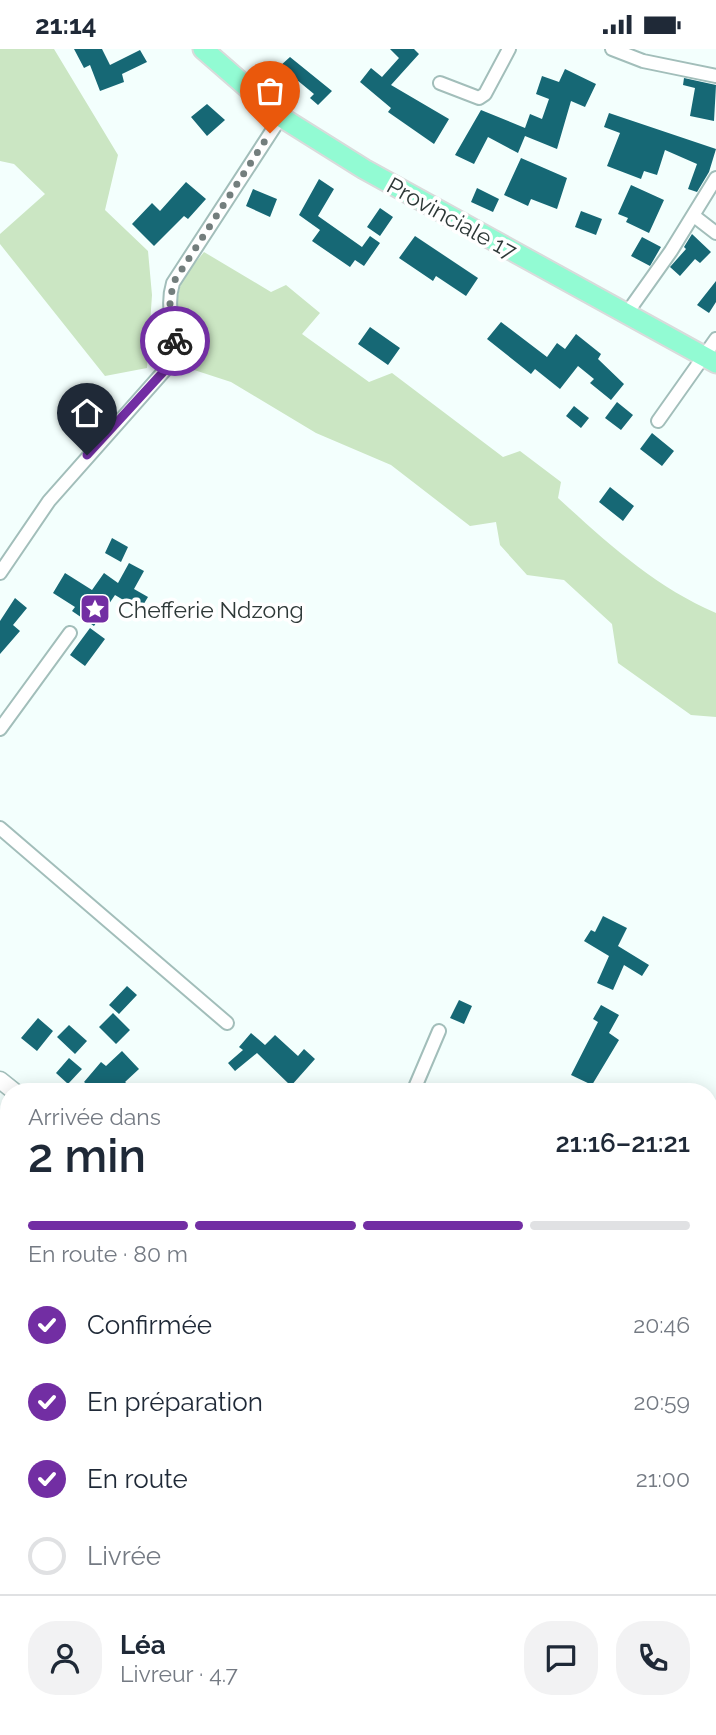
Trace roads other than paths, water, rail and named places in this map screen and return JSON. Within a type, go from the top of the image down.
[{"type":"main road","name":"Provinciale 17","points":[[203,49],[281,117],[364,169],[709,359]]},
{"type":"street","points":[[440,83],[472,98],[479,98],[485,94],[509,49]]},
{"type":"street","points":[[612,49],[643,61],[716,76]]},
{"type":"street","points":[[0,573],[49,501],[165,370],[172,358],[176,341],[169,311],[173,283],[281,117]]},
{"type":"street","points":[[627,313],[694,216],[716,178]]},
{"type":"street","points":[[694,216],[716,233]]},
{"type":"street","points":[[658,421],[709,359],[716,339]]},
{"type":"street","points":[[0,729],[69,633]]},
{"type":"street","points":[[0,828],[227,1023]]},
{"type":"street","points":[[417,1083],[439,1031]]},
{"type":"place","name":"Chefferie Ndzong","points":[[95,609]]}]
